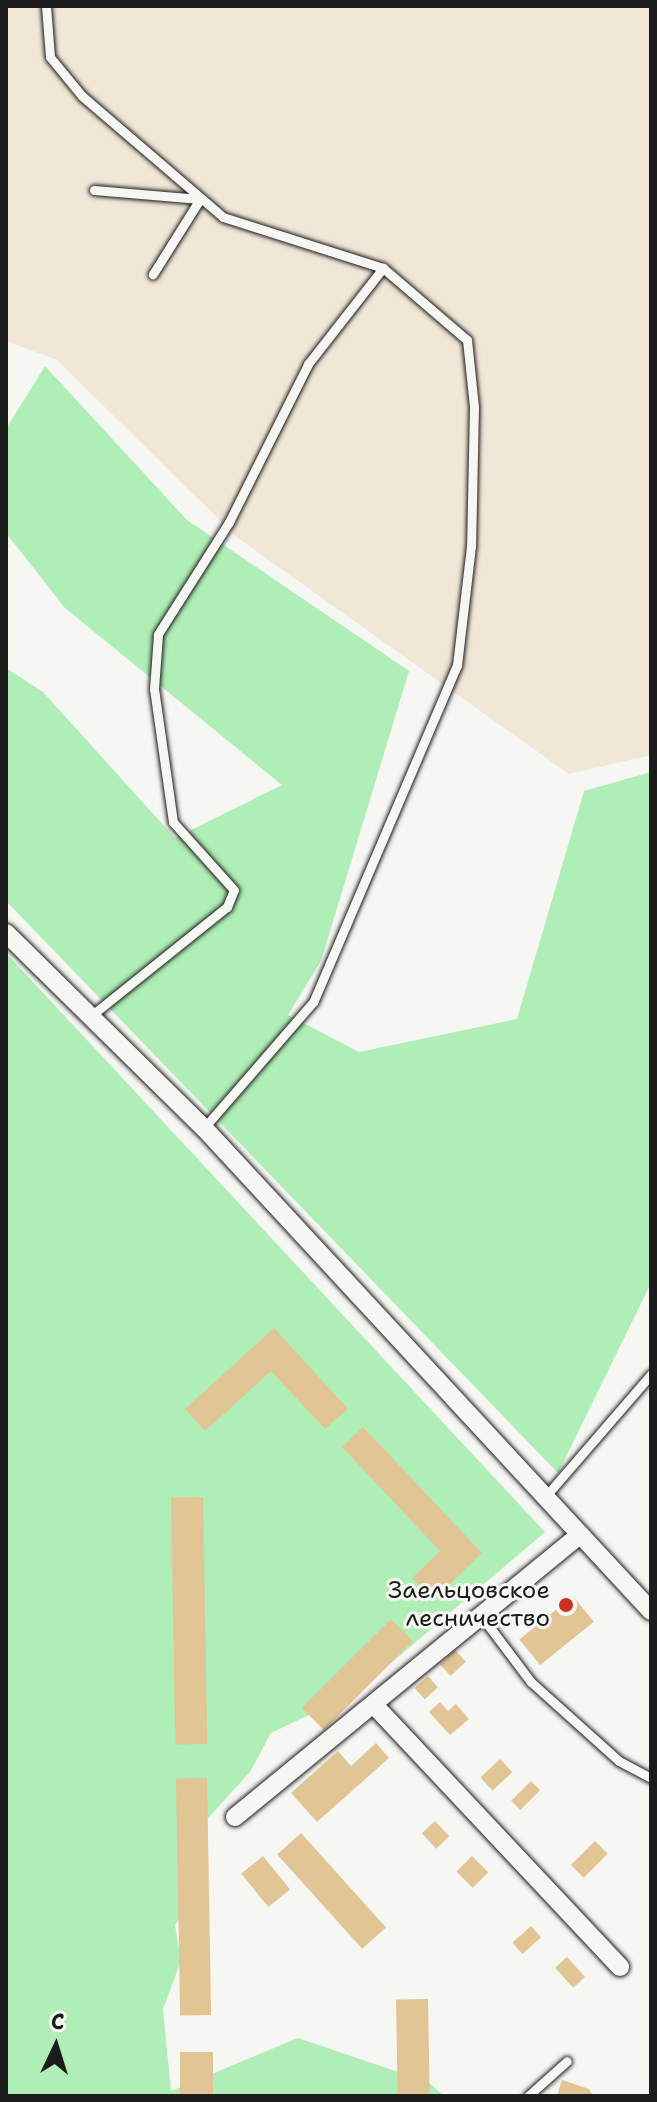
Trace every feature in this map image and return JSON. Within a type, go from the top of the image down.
[{"type":"street","points":[[6,933],[204,1128],[651,1611]]},
{"type":"street","points":[[235,1817],[375,1706],[580,1535]]},
{"type":"street","points":[[375,1706],[620,1967]]},
{"type":"lane","points":[[46,6],[50,57],[82,96],[200,199],[223,217],[383,268],[467,340],[474,407],[471,546],[457,665],[313,1002],[204,1128]]},
{"type":"lane","points":[[94,190],[200,199]]},
{"type":"lane","points":[[153,274],[200,199]]},
{"type":"lane","points":[[92,1015],[227,907],[234,890],[173,822],[154,689],[158,634],[229,522],[308,364],[383,268]]},
{"type":"lane","points":[[545,1497],[651,1374]]},
{"type":"lane","points":[[482,1617],[531,1682],[619,1761],[651,1778]]},
{"type":"lane","points":[[528,2096],[567,2061]]},
{"type":"shaded area","points":[[6,6],[651,6],[651,755],[569,774],[238,538],[57,360],[6,341]]},
{"type":"green space","points":[[45,366],[187,520],[409,671],[321,961],[288,1015],[359,1052],[517,1019],[584,791],[651,772],[651,1283],[558,1473],[6,901],[6,668],[43,692],[175,838],[282,785],[65,608],[6,533],[6,429]]},
{"type":"green space","points":[[6,953],[545,1532],[357,1692],[271,1733],[250,1772],[187,1841],[205,1890],[175,1925],[181,1961],[163,2009],[171,2091],[298,2038],[428,2082],[444,2096],[6,2096]]},
{"type":"building","points":[[274,1328],[348,1409],[325,1429],[271,1371],[205,1431],[185,1409]]},
{"type":"building","points":[[363,1427],[482,1553],[433,1600],[412,1578],[440,1551],[342,1447]]},
{"type":"building","points":[[203,1497],[207,1744],[175,1745],[171,1498]]},
{"type":"building","points":[[573,1596],[594,1622],[540,1665],[519,1639]]},
{"type":"building","points":[[391,1619],[413,1641],[324,1730],[302,1708]]},
{"type":"building","points":[[455,1650],[466,1662],[451,1676],[440,1664]]},
{"type":"building","points":[[428,1676],[438,1687],[425,1699],[415,1688]]},
{"type":"building","points":[[440,1702],[448,1711],[456,1704],[469,1719],[450,1735],[429,1712]]},
{"type":"building","points":[[376,1743],[389,1758],[317,1822],[291,1793],[338,1751],[351,1766]]},
{"type":"building","points":[[500,1759],[512,1772],[493,1791],[480,1777]]},
{"type":"building","points":[[207,1778],[211,2015],[180,2016],[176,1779]]},
{"type":"building","points":[[531,1781],[540,1790],[520,1810],[511,1801]]},
{"type":"building","points":[[435,1821],[449,1836],[436,1849],[422,1833]]},
{"type":"building","points":[[301,1833],[386,1927],[362,1949],[277,1854]]},
{"type":"building","points":[[595,1841],[608,1854],[584,1878],[571,1865]]},
{"type":"building","points":[[263,1856],[290,1889],[268,1907],[241,1874]]},
{"type":"building","points":[[472,1856],[488,1872],[473,1888],[456,1872]]},
{"type":"building","points":[[531,1926],[541,1937],[522,1954],[512,1943]]},
{"type":"building","points":[[567,1957],[585,1977],[573,1988],[555,1968]]},
{"type":"building","points":[[428,1999],[430,2096],[398,2096],[396,2000]]},
{"type":"building","points":[[180,2052],[213,2052],[213,2096],[180,2096]]},
{"type":"building","points":[[562,2080],[589,2089],[593,2096],[557,2096]]},
{"type":"place","name":"Заельцовское лесничество","points":[[566,1605]]}]
